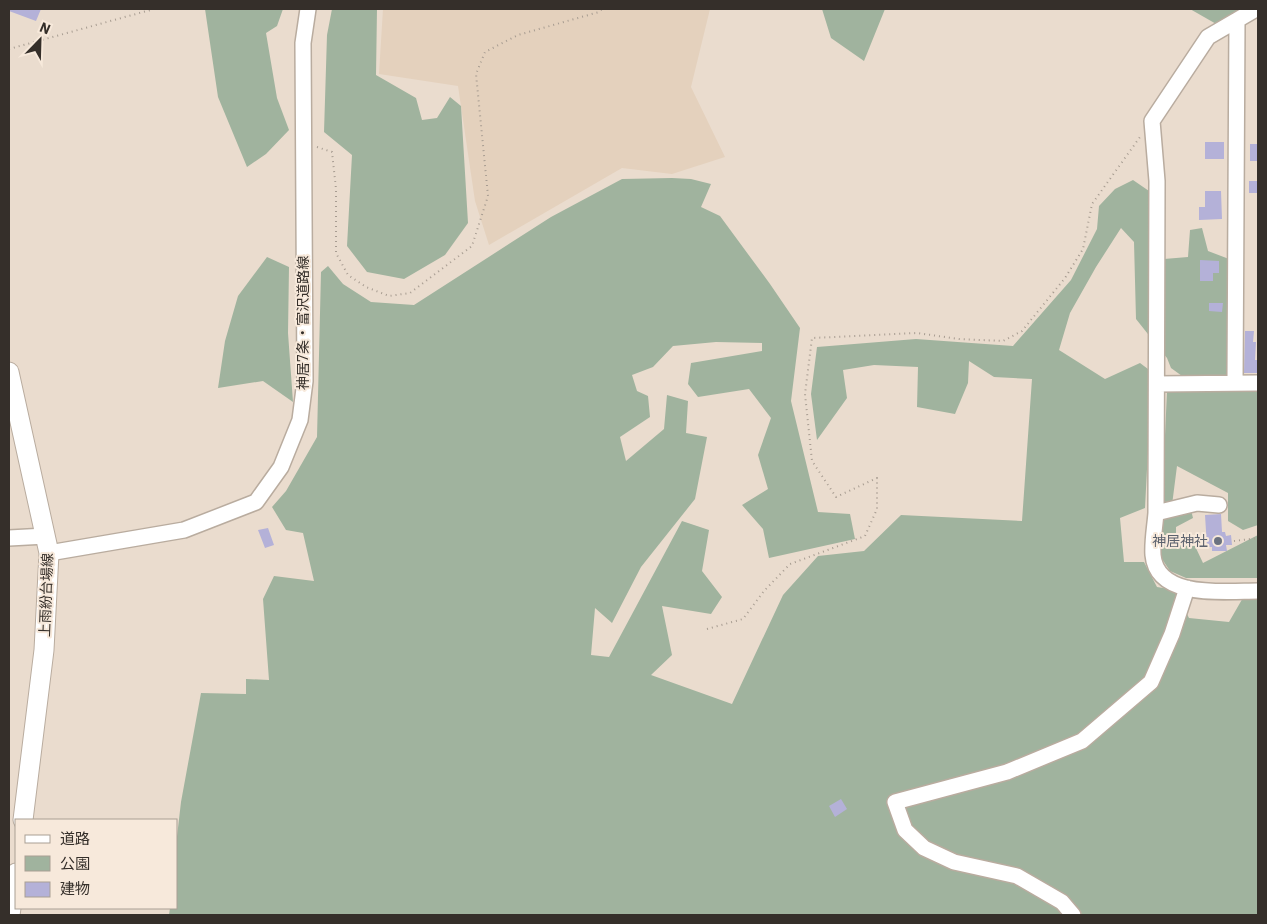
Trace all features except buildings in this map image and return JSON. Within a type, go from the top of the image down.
[{"type":"main road","name":"上雨紛台場線","points":[[9,372],[48,545],[44,650],[23,819]]},
{"type":"main road","points":[[10,915],[15,880]]},
{"type":"street","name":"神居7条・富沢道路線","points":[[9,538],[48,545],[158,535],[192,527],[256,502],[281,467],[300,420],[305,381],[303,43],[308,9]]},
{"type":"street","points":[[1256,9],[1208,37],[1152,121],[1157,181],[1156,513],[1153,556],[1161,575],[1174,584],[1200,591],[1258,591]]},
{"type":"street","points":[[1234,382],[1237,20]]},
{"type":"street","points":[[1157,384],[1258,383]]},
{"type":"street","points":[[1156,513],[1198,503],[1219,505]]},
{"type":"street","points":[[1073,915],[1062,902],[1017,876],[954,862],[924,848],[905,830],[896,802],[1007,772],[1082,740],[1151,682],[1172,634],[1188,588]]},
{"type":"path","points":[[9,49],[154,9]]},
{"type":"path","points":[[303,143],[332,152],[336,189],[336,253],[348,275],[366,287],[389,296],[410,293],[472,246],[488,196],[476,74],[485,52],[518,35],[599,12],[602,9]]},
{"type":"path","points":[[707,629],[743,619],[764,591],[790,564],[865,536],[877,509],[877,478],[836,497],[812,461],[805,394],[812,338],[917,333],[959,339],[1003,341],[1022,331],[1065,278],[1083,249],[1092,204],[1152,121]]},
{"type":"path","points":[[1234,541],[1258,538]]},
{"type":"shaded area","points":[[383,9],[710,9],[691,87],[725,157],[672,174],[622,168],[489,245],[475,201],[458,86],[379,74]]},
{"type":"green space","points":[[205,9],[283,9],[277,26],[266,33],[277,98],[289,130],[266,154],[247,167],[218,97]]},
{"type":"green space","points":[[332,9],[377,9],[376,75],[416,98],[422,120],[437,118],[450,97],[461,106],[468,223],[445,255],[404,279],[367,272],[347,246],[352,155],[324,132],[327,35]]},
{"type":"green space","points":[[822,9],[885,9],[864,61],[831,38]]},
{"type":"green space","points":[[1190,9],[1240,9],[1218,25]]},
{"type":"green space","points":[[622,179],[691,179],[711,184],[701,207],[720,216],[800,328],[791,401],[818,512],[850,514],[855,539],[769,558],[763,529],[742,505],[768,489],[758,455],[771,418],[749,389],[698,397],[688,384],[691,363],[762,351],[762,343],[716,342],[673,346],[653,367],[632,375],[637,391],[648,396],[650,417],[620,437],[626,461],[664,429],[667,395],[688,401],[686,433],[707,437],[695,499],[641,567],[612,623],[595,608],[591,655],[609,657],[682,521],[709,530],[702,571],[722,597],[711,614],[662,606],[672,655],[651,675],[732,704],[783,595],[818,556],[864,551],[901,515],[1022,521],[1032,379],[994,377],[969,361],[968,383],[955,414],[917,407],[918,367],[874,365],[843,370],[847,398],[817,440],[811,394],[817,347],[916,339],[1013,346],[1071,280],[1097,229],[1099,206],[1115,189],[1133,180],[1149,191],[1151,279],[1165,281],[1164,259],[1188,257],[1190,230],[1202,228],[1208,251],[1229,259],[1229,374],[1258,378],[1258,525],[1243,530],[1228,521],[1228,493],[1177,466],[1172,505],[1162,502],[1167,391],[1200,389],[1171,368],[1167,358],[1136,319],[1134,242],[1121,228],[1070,313],[1059,350],[1105,379],[1140,363],[1152,372],[1145,508],[1120,518],[1124,562],[1144,562],[1157,587],[1175,590],[1189,618],[1229,622],[1244,596],[1258,596],[1258,915],[169,915],[170,909],[178,909],[178,828],[201,693],[246,694],[246,679],[269,680],[263,599],[274,576],[314,581],[303,533],[286,530],[272,507],[286,491],[317,437],[321,272],[328,266],[343,284],[371,302],[414,305],[551,217]]},
{"type":"green space","points":[[267,257],[289,267],[288,333],[293,402],[263,381],[218,388],[225,341],[238,296]]},
{"type":"green space","points":[[1191,510],[1193,518],[1176,527],[1176,545],[1195,546],[1203,563],[1258,535],[1258,578],[1186,578],[1170,571],[1160,556],[1162,517]]},
{"type":"place","name":"神居神社","points":[[1218,541]]}]
